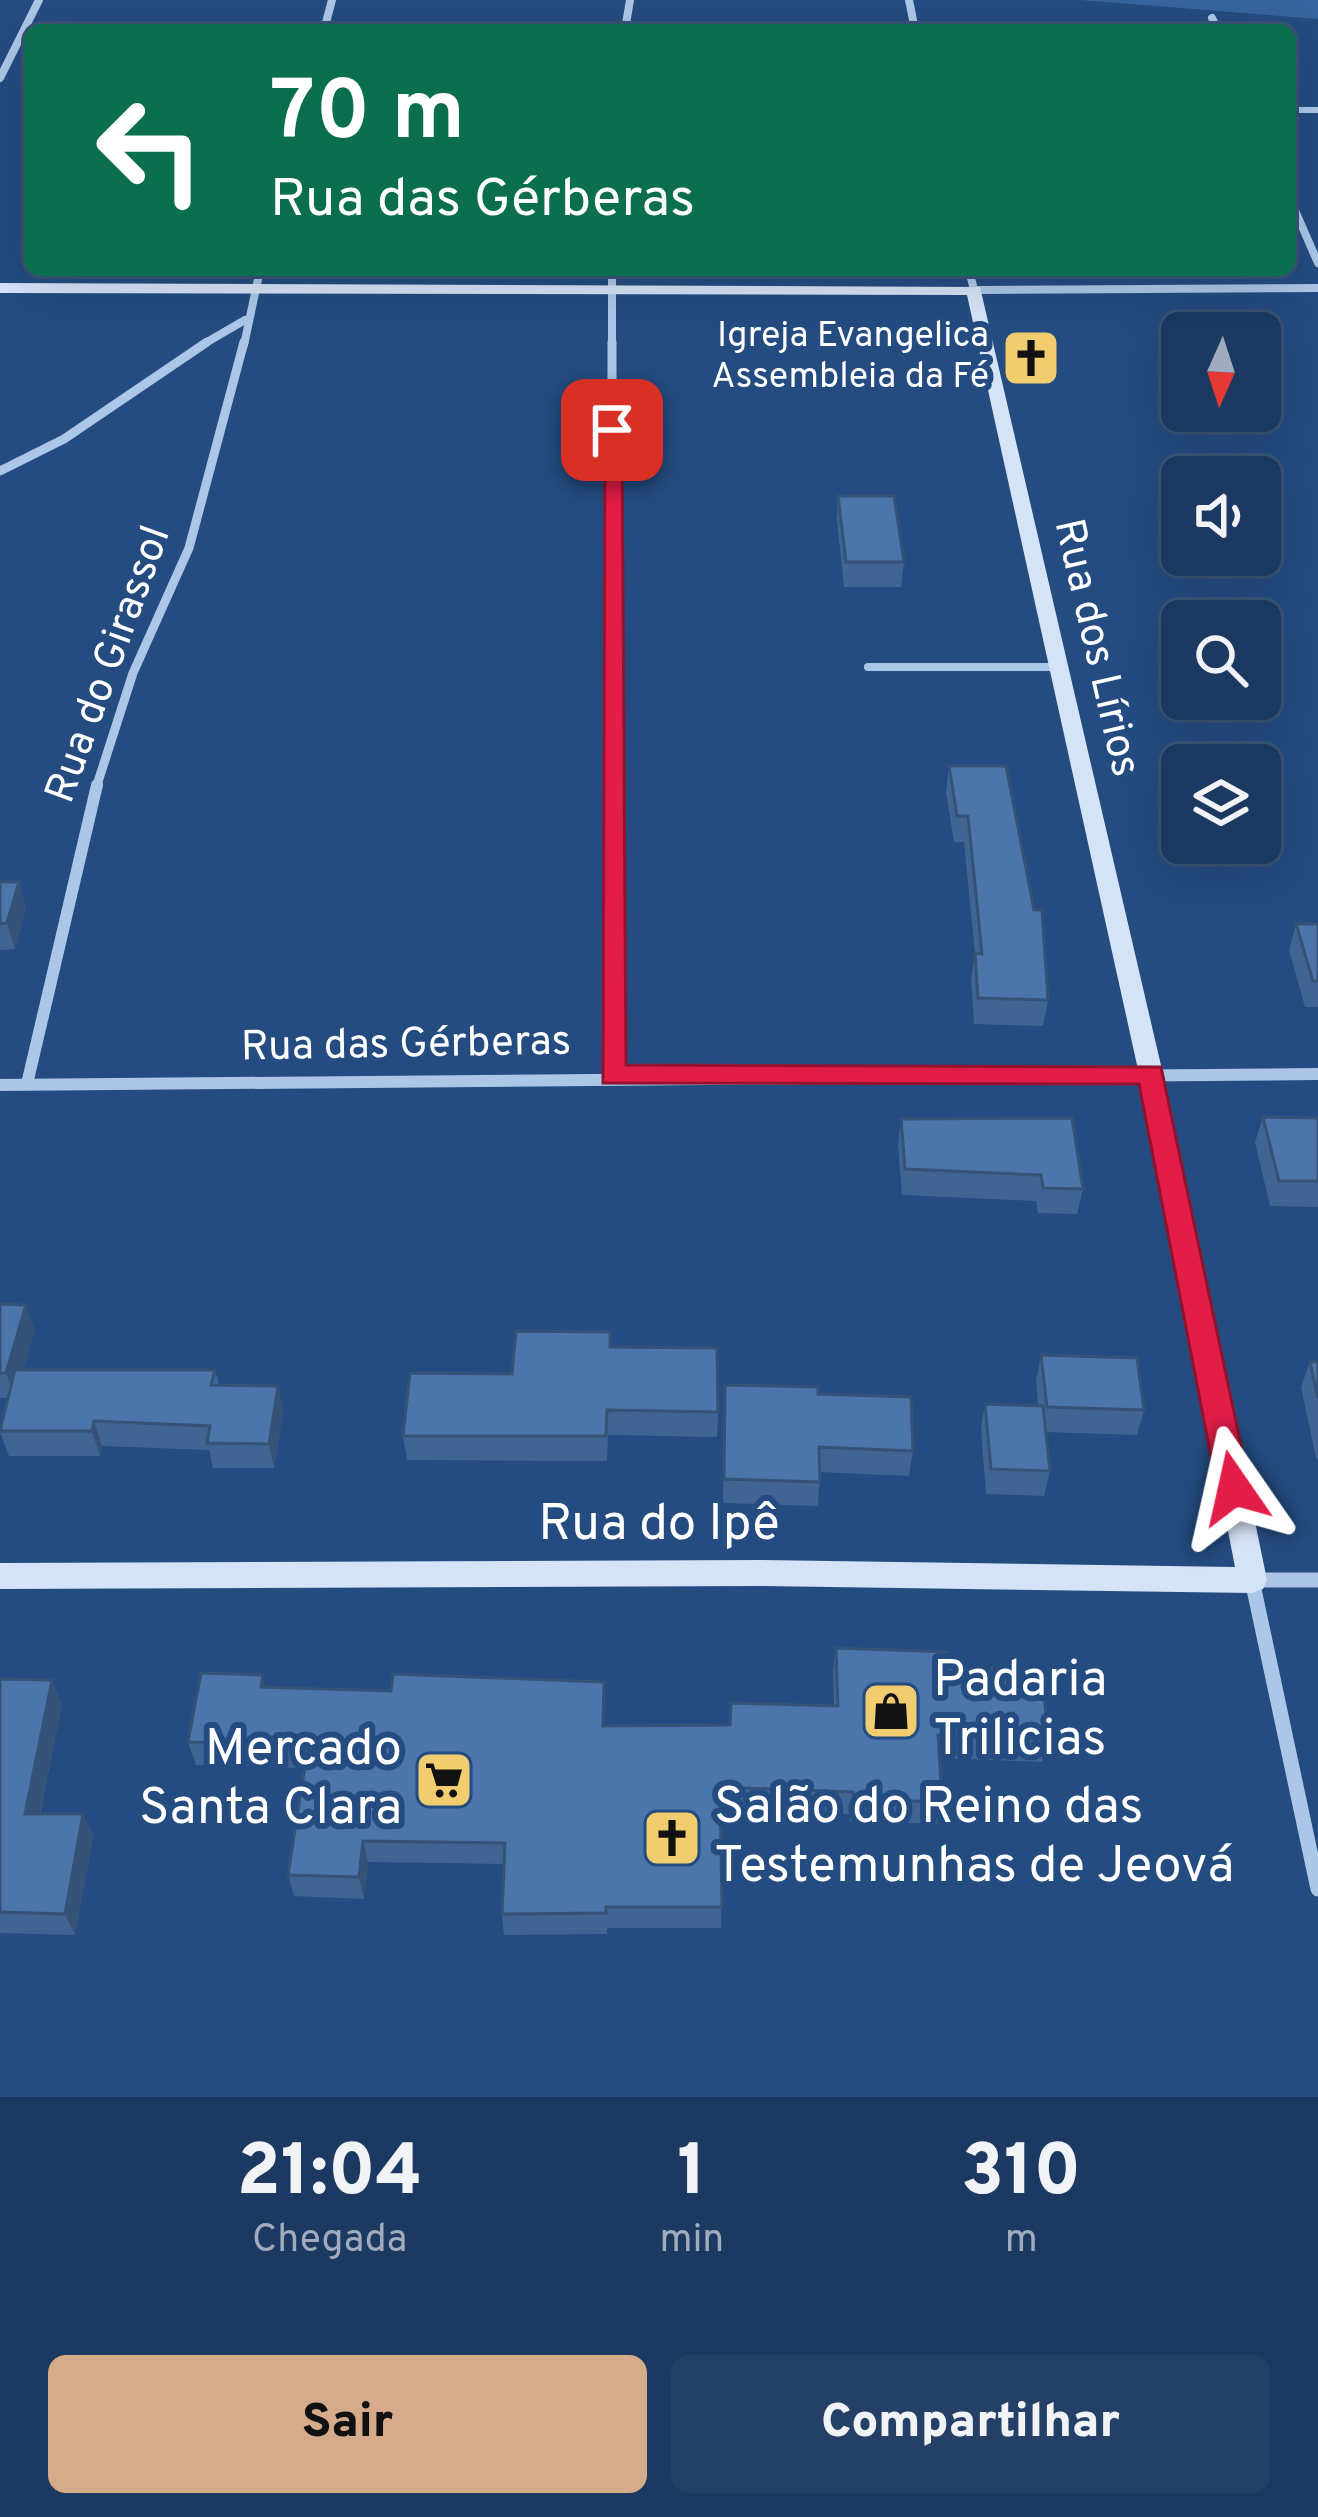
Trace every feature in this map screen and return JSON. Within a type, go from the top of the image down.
[{"type":"street","points":[[1212,18],[1215,24]]},
{"type":"street","points":[[0,78],[24,30]]},
{"type":"street","points":[[1296,214],[1318,263]]},
{"type":"street","name":"Rua do Girassol","points":[[27,1084],[102,763],[133,674],[189,548],[226,426],[245,320],[258,276]]},
{"type":"street","points":[[612,1076],[613,276]]},
{"type":"street","points":[[0,288],[612,291],[972,280],[1318,288]]},
{"type":"street","name":"Rua dos Lírios","points":[[972,280],[1151,1074],[1318,1889]]},
{"type":"street","points":[[0,470],[79,430],[162,368],[245,320]]},
{"type":"street","name":"Rua das Gérberas","points":[[0,1084],[1318,1074]]},
{"type":"street","name":"Rua do Ipê","points":[[0,1576],[807,1574],[1318,1580]]},
{"type":"lane","points":[[868,667],[1059,667]]},
{"type":"shaded area","points":[[1080,0],[1318,0],[1318,19]]},
{"type":"building","points":[[838,496],[894,496],[904,562],[846,562]]},
{"type":"building","points":[[949,766],[1006,766],[1034,910],[1042,910],[1048,1000],[978,998],[975,953],[982,954],[968,816],[957,816]]},
{"type":"building","points":[[0,882],[19,882],[7,923],[0,924]]},
{"type":"building","points":[[1296,924],[1318,924],[1318,981],[1313,981]]},
{"type":"building","points":[[1263,1117],[1318,1118],[1318,1181],[1279,1181]]},
{"type":"building","points":[[1072,1118],[1083,1189],[1043,1188],[1041,1175],[905,1169],[901,1119]]},
{"type":"building","points":[[0,1304],[26,1305],[6,1373],[0,1373]]},
{"type":"building","points":[[516,1331],[610,1332],[610,1347],[717,1348],[718,1412],[607,1410],[606,1436],[403,1436],[410,1373],[512,1374]]},
{"type":"building","points":[[1041,1355],[1137,1358],[1144,1410],[1047,1407]]},
{"type":"building","points":[[1310,1362],[1318,1362],[1318,1398]]},
{"type":"building","points":[[15,1370],[215,1370],[211,1385],[278,1386],[269,1444],[207,1443],[210,1426],[94,1421],[92,1431],[0,1431]]},
{"type":"building","points":[[725,1385],[818,1387],[818,1394],[911,1397],[913,1451],[819,1447],[820,1482],[724,1479]]},
{"type":"building","points":[[985,1404],[1043,1406],[1050,1471],[991,1469]]},
{"type":"building","points":[[836,1648],[949,1652],[950,1665],[1042,1670],[1048,1739],[938,1735],[942,1802],[854,1799],[853,1792],[720,1787],[722,1907],[606,1907],[606,1913],[502,1914],[505,1843],[363,1841],[359,1877],[288,1875],[308,1746],[188,1742],[201,1673],[263,1675],[261,1687],[391,1691],[393,1674],[604,1682],[603,1726],[730,1725],[731,1703],[838,1706]]},
{"type":"building","points":[[0,1679],[52,1680],[25,1814],[83,1814],[65,1914],[0,1912]]},
{"type":"place","name":"Igreja Evangelica Assembleia da Fé","points":[[1031,358]]},
{"type":"place","name":"Padaria Trilicias","points":[[891,1711]]},
{"type":"place","name":"Mercado Santa Clara","points":[[444,1780]]},
{"type":"place","name":"Salão do Reino das Testemunhas de Jeová","points":[[672,1838]]},
{"type":"route","points":[[612,430],[612,1076],[1151,1074],[1234,1488]]}]
